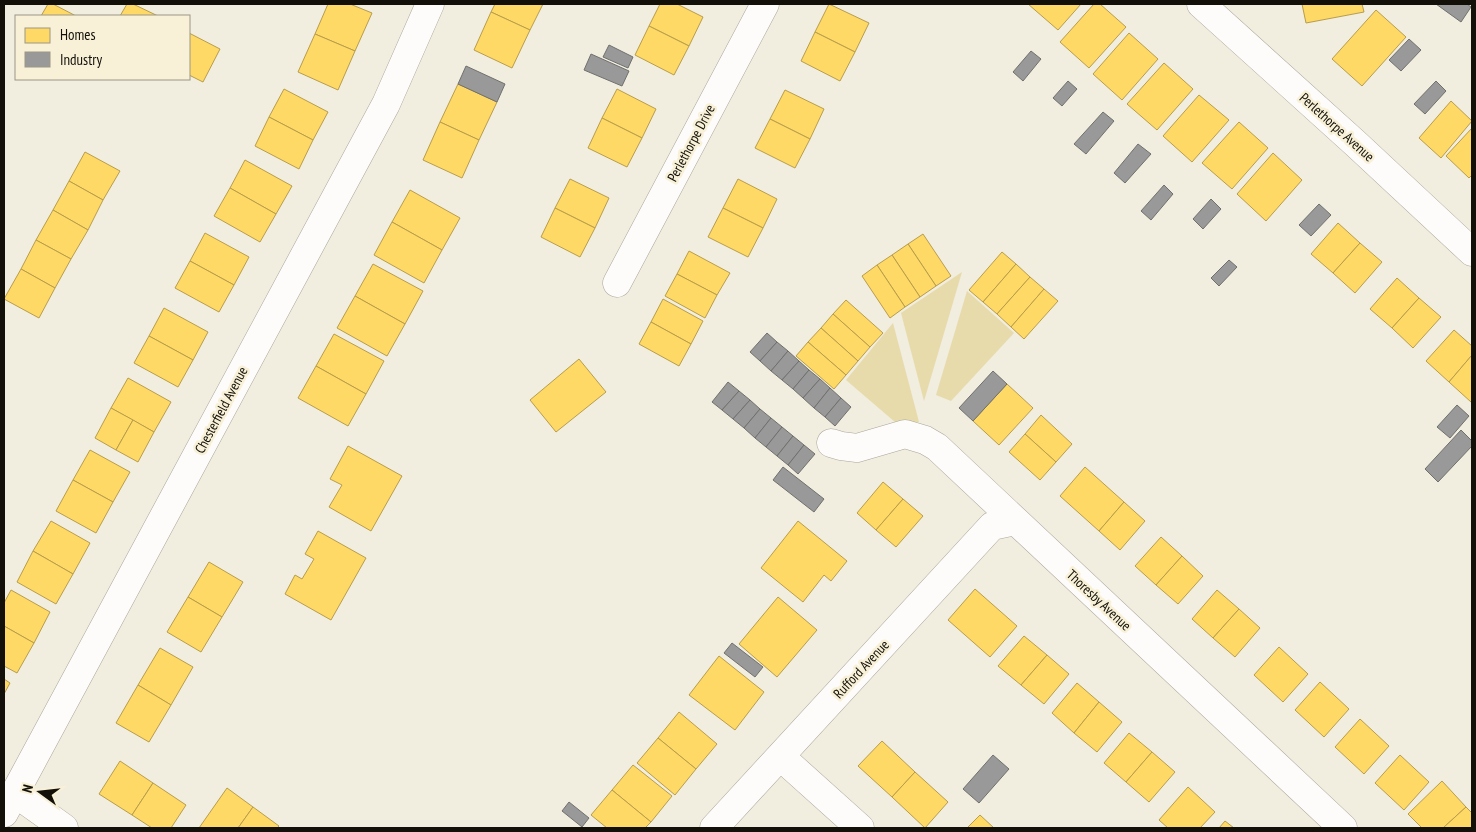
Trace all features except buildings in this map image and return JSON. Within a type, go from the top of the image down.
[{"type":"street","name":"Chesterfield Avenue","points":[[9,803],[386,104],[430,4]]},
{"type":"street","name":"Perlethorpe Drive","points":[[617,283],[765,4]]},
{"type":"street","name":"Perlethorpe Avenue","points":[[1202,4],[1472,252]]},
{"type":"street","name":"Thoresby Avenue","points":[[831,443],[858,448],[905,434],[925,440],[937,447],[1344,828]]},
{"type":"street","name":"Rufford Avenue","points":[[714,828],[992,526],[1016,521]]},
{"type":"street","points":[[780,757],[860,828]]},
{"type":"street","points":[[9,803],[64,828]]},
{"type":"shaded area","points":[[962,272],[924,401],[901,313]]},
{"type":"shaded area","points":[[967,291],[1014,333],[951,401],[936,395]]},
{"type":"shaded area","points":[[893,323],[919,422],[895,422],[846,380]]}]
